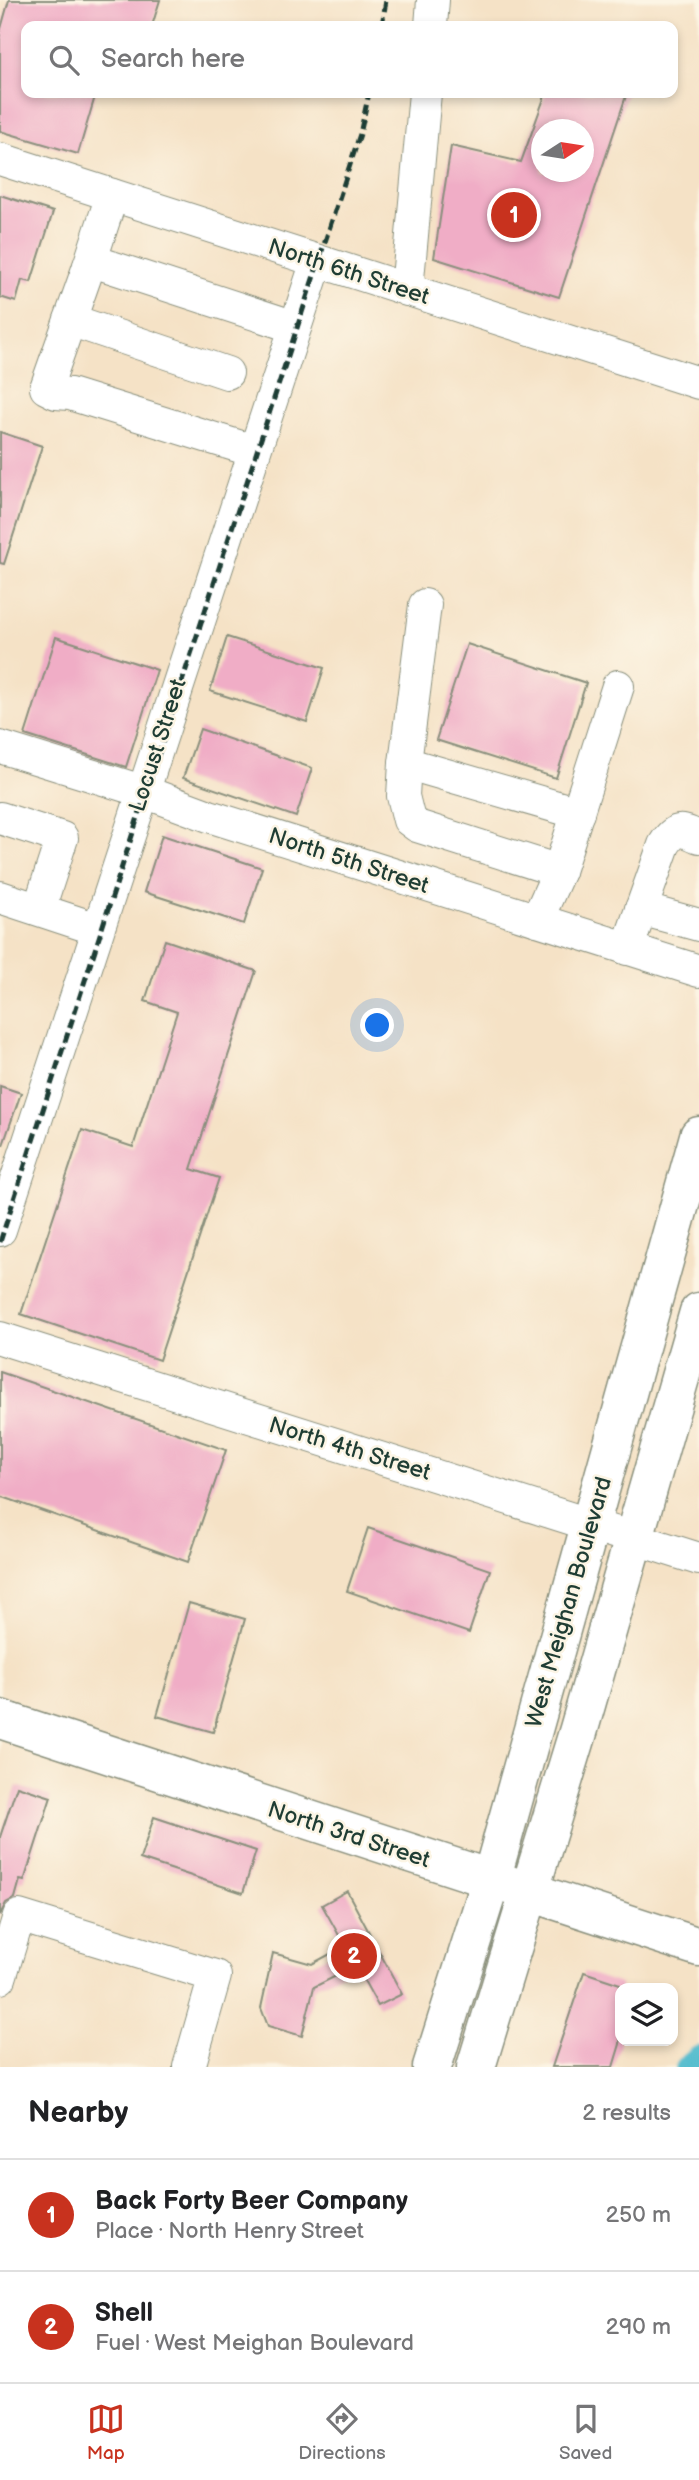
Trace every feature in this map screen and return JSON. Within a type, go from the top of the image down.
[{"type":"main road","name":"West Meighan Boulevard","points":[[432,2067],[491,1880],[699,1136]]},
{"type":"main road","name":"West Meighan Boulevard","points":[[476,2067],[635,1539],[699,1312]]},
{"type":"main road","name":"North 3rd Street","points":[[0,1719],[699,1947]]},
{"type":"street","points":[[431,21],[433,0]]},
{"type":"street","points":[[407,290],[425,98]]},
{"type":"street","name":"North 6th Street","points":[[0,159],[699,383]]},
{"type":"street","points":[[112,195],[46,388],[254,451]]},
{"type":"street","name":"Locust Street","points":[[0,1230],[10,1168],[97,929],[317,261]]},
{"type":"street","points":[[89,266],[102,264],[295,327]]},
{"type":"street","points":[[70,320],[227,373]]},
{"type":"street","points":[[425,605],[405,763],[403,796],[409,820],[417,826],[559,871]]},
{"type":"street","points":[[537,920],[559,871],[618,686]]},
{"type":"street","name":"North 5th Street","points":[[0,747],[699,971]]},
{"type":"street","points":[[405,763],[578,813]]},
{"type":"street","points":[[1,820],[62,838],[39,909]]},
{"type":"street","points":[[627,949],[664,845],[670,836],[683,830],[699,837]]},
{"type":"street","points":[[0,897],[97,929]]},
{"type":"street","points":[[641,909],[699,925]]},
{"type":"street","name":"North 4th Street","points":[[0,1338],[699,1559]]},
{"type":"street","points":[[0,1978],[19,1916],[215,1976],[189,2067]]},
{"type":"building","points":[[9,0],[160,0],[154,21],[21,21],[21,98],[95,98],[78,154],[0,131],[0,32]]},
{"type":"building","points":[[544,98],[625,98],[559,297],[434,258],[451,146],[521,162],[531,134],[531,182],[594,182],[594,119],[537,119]]},
{"type":"building","points":[[0,195],[53,212],[31,282],[22,280],[16,302],[0,297]]},
{"type":"building","points":[[0,432],[42,446],[4,564],[0,563]]},
{"type":"building","points":[[56,637],[157,670],[126,767],[25,735]]},
{"type":"building","points":[[227,637],[324,668],[307,722],[210,691]]},
{"type":"building","points":[[467,644],[586,683],[556,778],[436,740]]},
{"type":"building","points":[[200,729],[312,768],[296,817],[183,778]]},
{"type":"building","points":[[162,835],[262,868],[244,924],[144,892]]},
{"type":"building","points":[[165,940],[256,971],[191,1169],[219,1178],[159,1360],[21,1314],[82,1130],[133,1147],[177,1012],[145,1001]]},
{"type":"building","points":[[0,1086],[21,1093],[3,1145],[0,1145]]},
{"type":"building","points":[[0,1372],[226,1450],[188,1562],[0,1496]]},
{"type":"building","points":[[368,1528],[490,1570],[469,1633],[347,1591]]},
{"type":"building","points":[[189,1603],[245,1619],[213,1732],[157,1716]]},
{"type":"building","points":[[17,1786],[51,1797],[24,1881],[20,1880],[15,1898],[6,1903],[0,1915],[0,1837]]},
{"type":"building","points":[[154,1817],[256,1851],[243,1893],[140,1859]]},
{"type":"building","points":[[347,1891],[402,1994],[378,2006],[356,1966],[314,1987],[302,2036],[268,2026],[261,2008],[273,1953],[312,1964],[345,1946],[322,1905]]},
{"type":"building","points":[[584,1972],[617,1983],[615,2046],[619,2046],[613,2067],[552,2067]]},
{"type":"waterway","points":[[687,2067],[699,2057]]},
{"type":"railway","points":[[383,21],[386,0]]},
{"type":"railway","points":[[0,1242],[360,134],[368,98]]},
{"type":"place","name":"Back Forty Beer Company","points":[[514,215]]},
{"type":"place","name":"Shell","points":[[354,1956]]}]
